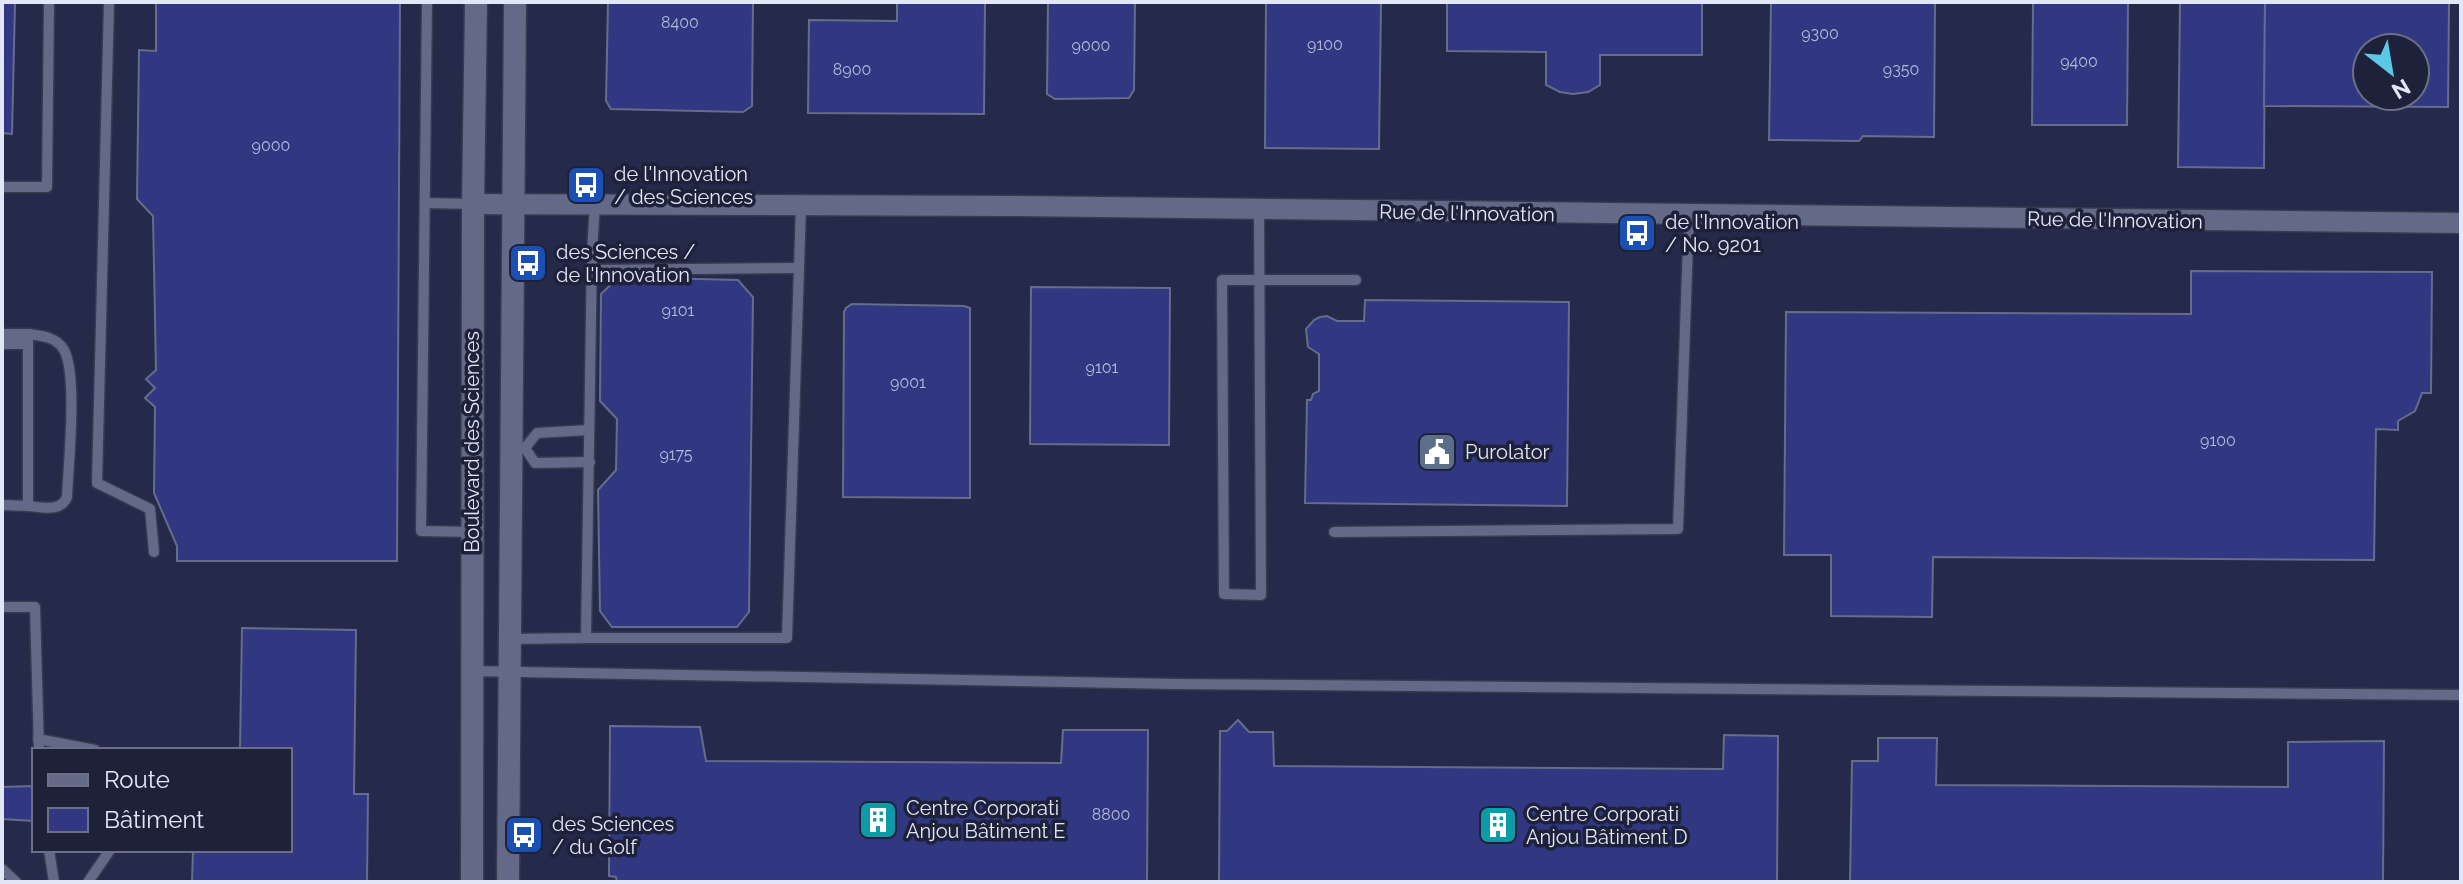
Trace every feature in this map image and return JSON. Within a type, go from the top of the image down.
[{"type":"street","name":"Boulevard des Sciences","points":[[472,882],[476,2]]},
{"type":"street","name":"Boulevard des Sciences","points":[[508,882],[510,639],[518,448],[515,2]]},
{"type":"street","name":"Rue de l'Innovation","points":[[473,204],[2461,223]]},
{"type":"lane","points":[[2,187],[47,187],[49,2]]},
{"type":"lane","points":[[109,2],[97,483],[150,509],[154,552]]},
{"type":"lane","points":[[427,2],[421,531],[472,532]]},
{"type":"lane","points":[[425,203],[473,204]]},
{"type":"lane","points":[[586,638],[595,204]]},
{"type":"lane","points":[[510,639],[787,638],[801,206]]},
{"type":"lane","points":[[1259,211],[1260,281],[1261,595],[1224,594],[1222,280],[1260,281],[1356,280]]},
{"type":"lane","points":[[1334,532],[1678,529],[1689,215]]},
{"type":"lane","points":[[592,270],[799,268]]},
{"type":"lane","points":[[2,334],[28,339]]},
{"type":"lane","points":[[2,344],[51,337],[63,348],[69,360],[71,387],[67,497],[64,504],[58,508],[2,505]]},
{"type":"lane","points":[[28,339],[28,506]]},
{"type":"lane","points":[[589,430],[537,433],[518,448],[535,463],[590,462]]},
{"type":"lane","points":[[2,607],[35,607],[39,744],[76,748]]},
{"type":"lane","points":[[471,671],[1191,684],[2461,695]]},
{"type":"lane","points":[[49,852],[54,882]]},
{"type":"lane","points":[[88,882],[109,852]]},
{"type":"lane","points":[[2,869],[16,882]]},
{"type":"shaded area","points":[[2,2],[2461,2],[2461,882],[2,882]]},
{"type":"building","points":[[2,2],[15,2],[12,134],[2,133]]},
{"type":"building","points":[[156,2],[400,2],[397,561],[177,561],[177,546],[154,493],[155,407],[145,398],[155,388],[146,379],[156,370],[153,216],[137,199],[139,50],[156,51]]},
{"type":"building","points":[[608,2],[753,2],[752,106],[743,112],[611,109],[606,101]]},
{"type":"building","points":[[897,2],[985,2],[984,114],[808,113],[809,20],[897,21]]},
{"type":"building","points":[[1048,2],[1135,2],[1134,90],[1129,98],[1055,99],[1047,94]]},
{"type":"building","points":[[1266,2],[1381,2],[1379,149],[1265,148]]},
{"type":"building","points":[[1447,2],[1702,2],[1702,55],[1600,55],[1600,85],[1588,92],[1560,92],[1546,85],[1546,52],[1447,51]]},
{"type":"building","points":[[1771,2],[1935,2],[1934,137],[1863,136],[1859,141],[1769,140]]},
{"type":"building","points":[[2033,2],[2128,2],[2127,125],[2032,125]]},
{"type":"building","points":[[2180,2],[2265,2],[2264,168],[2178,167]]},
{"type":"building","points":[[2265,2],[2449,2],[2448,107],[2431,107],[2431,32],[2351,32],[2351,106],[2264,106]]},
{"type":"building","points":[[2191,271],[2432,272],[2431,393],[2422,393],[2415,411],[2398,421],[2398,430],[2376,429],[2374,560],[1933,557],[1932,617],[1831,616],[1831,555],[1784,555],[1786,312],[2191,314]]},
{"type":"building","points":[[619,277],[738,280],[753,297],[749,612],[737,627],[612,627],[600,611],[598,490],[616,470],[617,419],[600,401],[601,294]]},
{"type":"building","points":[[1031,287],[1170,288],[1169,445],[1030,444]]},
{"type":"building","name":"Purolator","points":[[1365,300],[1569,302],[1567,506],[1305,503],[1307,400],[1319,391],[1319,354],[1308,347],[1306,329],[1314,320],[1327,316],[1337,321],[1364,321]]},
{"type":"building","points":[[852,304],[970,308],[970,498],[843,497],[844,312]]},
{"type":"building","points":[[242,628],[356,630],[354,794],[368,794],[367,882],[192,882],[193,852],[292,852],[292,748],[240,748]]},
{"type":"building","name":"Centre Corporati Anjou Bâtiment D","points":[[1238,720],[1249,732],[1273,732],[1274,766],[1723,769],[1724,735],[1778,736],[1777,882],[1219,882],[1220,731],[1227,731]]},
{"type":"building","name":"Centre Corporati Anjou Bâtiment E","points":[[610,726],[700,727],[706,761],[1061,763],[1063,730],[1148,730],[1147,882],[617,882],[616,877],[609,876]]},
{"type":"building","points":[[1878,738],[1937,738],[1936,785],[2288,787],[2288,742],[2384,741],[2383,882],[1850,882],[1852,761],[1878,761]]},
{"type":"building","points":[[32,786],[32,821],[2,819],[2,787]]},
{"type":"place","name":"de l'Innovation / des Sciences","points":[[586,185]]},
{"type":"place","name":"de l'Innovation / No. 9201","points":[[1637,233]]},
{"type":"place","name":"des Sciences / de l'Innovation","points":[[528,263]]},
{"type":"place","name":"Purolator","points":[[1437,452]]},
{"type":"place","name":"Centre Corporati Anjou Bâtiment E","points":[[878,820]]},
{"type":"place","name":"Centre Corporati Anjou Bâtiment D","points":[[1498,825]]},
{"type":"place","name":"des Sciences / du Golf","points":[[524,835]]}]
